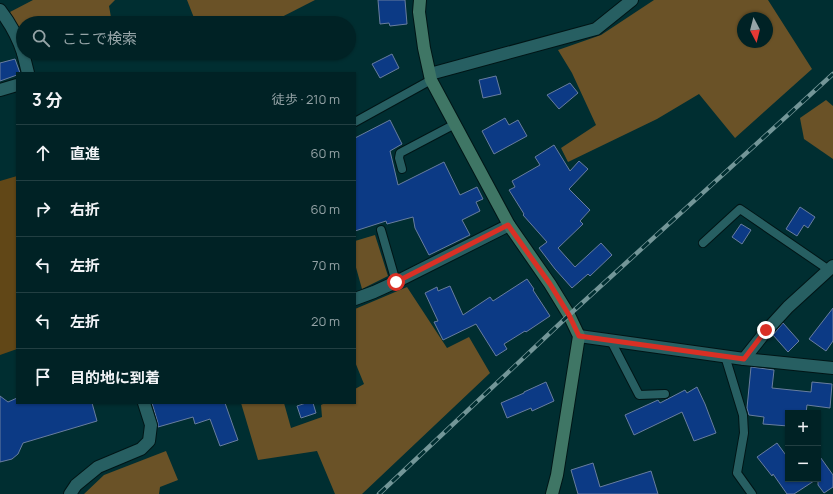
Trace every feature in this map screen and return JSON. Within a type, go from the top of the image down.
[{"type":"street","points":[[420,0],[419,12],[430,77],[508,225],[550,284],[569,315],[579,336],[557,475],[552,494]]},
{"type":"street","points":[[430,77],[596,29],[632,0]]},
{"type":"street","points":[[0,10],[9,21],[16,35]]},
{"type":"street","points":[[25,60],[28,72]]},
{"type":"street","points":[[0,90],[16,85]]},
{"type":"street","points":[[356,299],[396,282],[508,225]]},
{"type":"street","points":[[744,359],[766,330],[831,268]]},
{"type":"street","points":[[579,336],[744,359],[833,368]]},
{"type":"street","points":[[76,491],[98,467],[141,449],[150,441],[152,425],[144,404]]},
{"type":"lane","points":[[356,121],[430,77]]},
{"type":"lane","points":[[402,169],[399,158],[400,153],[455,124]]},
{"type":"lane","points":[[703,243],[740,209],[831,268]]},
{"type":"lane","points":[[381,230],[396,282]]},
{"type":"lane","points":[[611,341],[639,395],[665,394]]},
{"type":"lane","points":[[725,356],[743,415],[744,433],[737,473],[752,494]]},
{"type":"shaded area","points":[[33,0],[115,0],[109,6],[111,16],[16,16],[16,23],[10,12]]},
{"type":"shaded area","points":[[187,0],[315,0],[284,16],[193,16]]},
{"type":"shaded area","points":[[654,0],[768,0],[812,69],[735,138],[699,94],[657,119],[568,162],[561,148],[596,125],[572,73],[558,50],[601,35]]},
{"type":"shaded area","points":[[826,100],[833,106],[833,159],[804,139],[800,118]]},
{"type":"shaded area","points":[[16,176],[16,349],[0,355],[0,181]]},
{"type":"shaded area","points":[[375,235],[388,276],[362,289],[356,268],[356,241]]},
{"type":"shaded area","points":[[407,287],[447,348],[469,337],[490,373],[362,494],[335,494],[317,451],[258,460],[241,404],[284,404],[291,428],[322,417],[321,405],[323,404],[356,404],[356,388],[364,384],[356,364],[356,309]]},
{"type":"shaded area","points":[[166,451],[178,480],[160,487],[159,494],[84,494],[104,475]]},
{"type":"building","points":[[378,0],[405,0],[407,24],[390,26],[389,23],[380,24]]},
{"type":"building","points":[[392,54],[399,68],[380,78],[372,64]]},
{"type":"building","points":[[15,59],[20,72],[16,72],[16,75],[0,81],[0,63]]},
{"type":"building","points":[[496,76],[501,94],[483,98],[479,80]]},
{"type":"building","points":[[570,83],[578,93],[559,109],[547,95]]},
{"type":"building","points":[[505,118],[509,125],[518,120],[527,136],[494,154],[482,131]]},
{"type":"building","points":[[390,120],[402,144],[390,151],[398,185],[444,162],[460,195],[477,187],[483,199],[476,202],[480,211],[462,220],[470,235],[429,255],[415,228],[413,217],[387,224],[386,221],[356,231],[356,137]]},
{"type":"building","points":[[554,145],[570,171],[579,161],[588,169],[569,189],[590,210],[580,221],[583,224],[558,248],[575,267],[601,243],[612,255],[590,276],[588,274],[572,288],[539,248],[547,242],[523,215],[524,214],[509,190],[515,187],[512,181],[540,165],[535,157]]},
{"type":"building","points":[[800,207],[815,217],[808,228],[804,225],[797,236],[786,229]]},
{"type":"building","points":[[741,224],[751,230],[742,244],[732,237]]},
{"type":"building","points":[[527,279],[550,316],[504,344],[507,349],[496,356],[476,324],[443,340],[434,322],[438,321],[425,293],[437,287],[438,291],[450,286],[463,315],[490,297],[493,301]]},
{"type":"building","points":[[833,308],[833,341],[826,351],[809,339]]},
{"type":"building","points":[[783,323],[799,341],[788,352],[773,335]]},
{"type":"building","points":[[751,367],[774,370],[772,388],[811,392],[812,382],[832,384],[830,408],[807,405],[806,410],[785,410],[785,426],[763,424],[764,417],[749,415],[747,408]]},
{"type":"building","points":[[546,382],[554,401],[532,411],[531,408],[507,418],[501,403]]},
{"type":"building","points":[[697,387],[716,433],[694,441],[682,412],[634,435],[625,415],[658,400],[660,403],[685,390],[687,393]]},
{"type":"building","points":[[0,396],[8,402],[16,398],[16,404],[92,404],[97,421],[23,443],[18,454],[12,459],[0,462]]},
{"type":"building","points":[[152,404],[225,404],[238,440],[220,446],[210,419],[195,424],[193,417],[158,427]]},
{"type":"building","points":[[303,404],[313,404],[316,413],[301,418],[297,406]]},
{"type":"building","points":[[777,443],[785,454],[785,482],[812,482],[794,494],[787,494],[773,474],[772,476],[757,457]]},
{"type":"building","points":[[821,458],[833,475],[833,487],[824,493],[818,485],[818,482],[821,482]]},
{"type":"building","points":[[593,463],[600,487],[651,471],[658,494],[578,494],[571,470]]},
{"type":"railway","points":[[379,494],[569,315],[833,74]]},
{"type":"route","points":[[396,282],[508,225],[550,284],[569,315],[579,336],[744,359],[766,330]]}]
